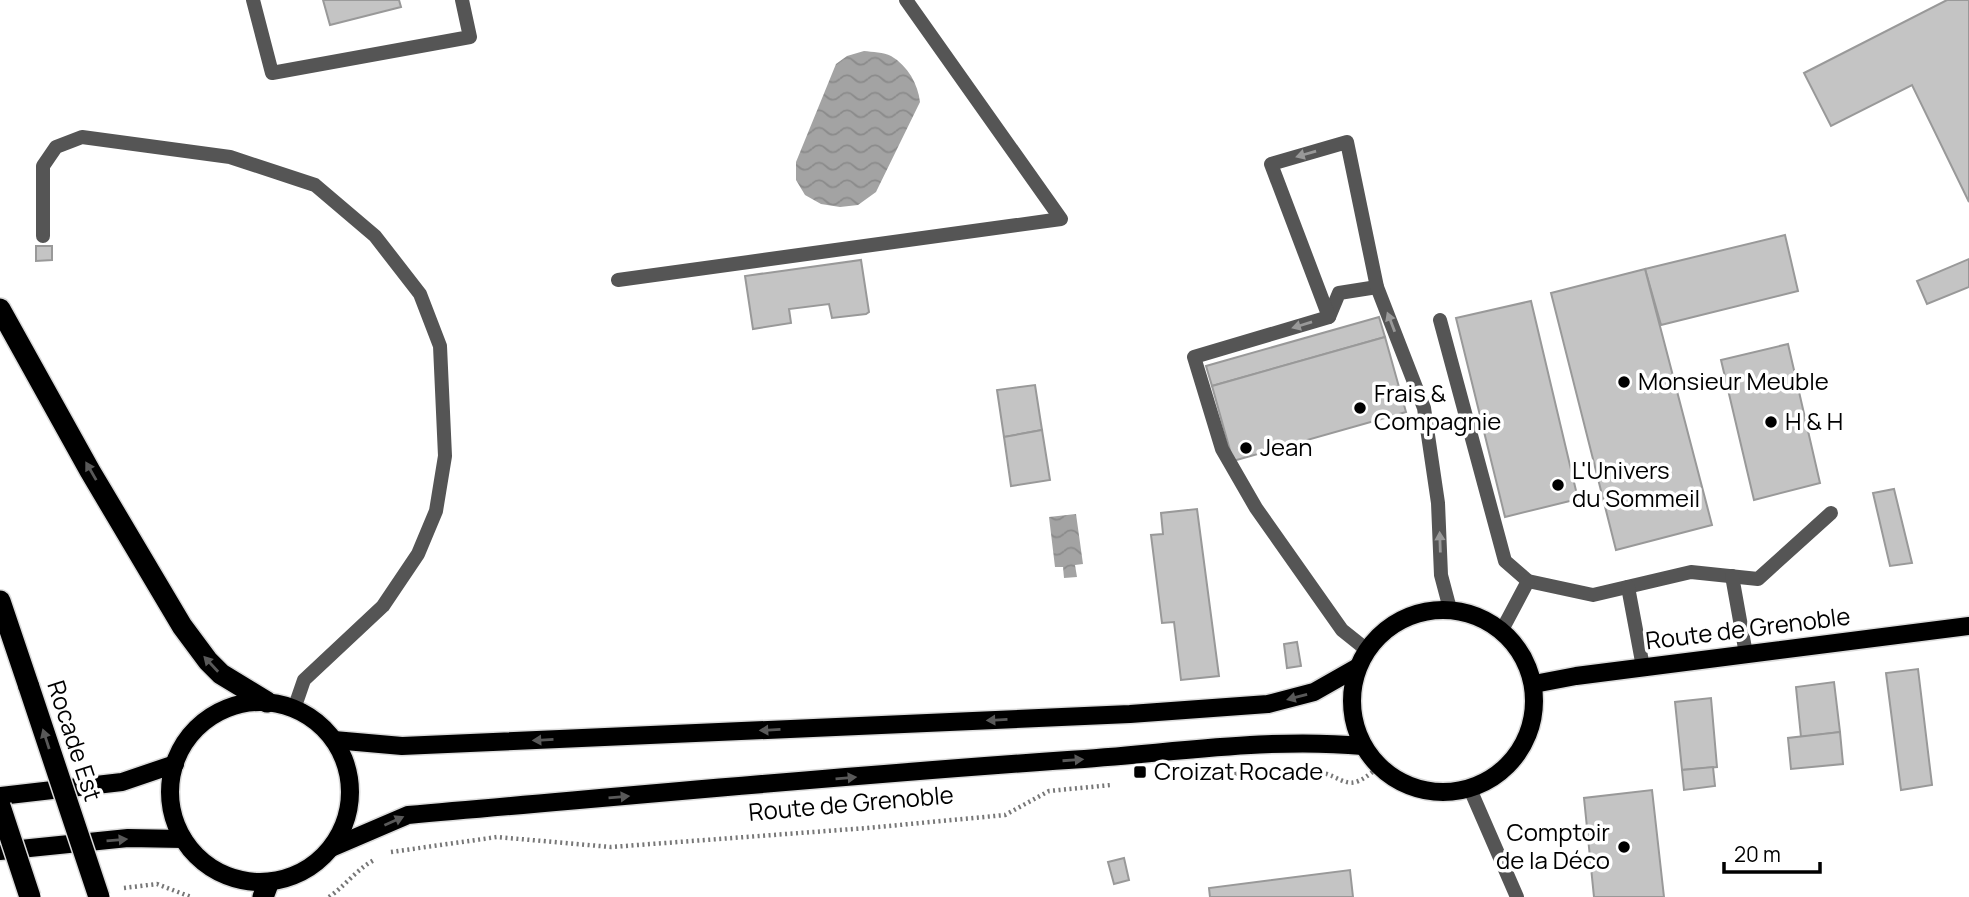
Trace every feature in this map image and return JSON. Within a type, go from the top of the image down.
[{"type":"highway","points":[[0,309],[182,626],[221,674],[267,702]]},
{"type":"highway","name":"Rocade Est","points":[[0,601],[99,897]]},
{"type":"highway","points":[[0,806],[30,897]]},
{"type":"main road","points":[[1450,609],[1477,615],[1502,630],[1522,654],[1534,684],[1535,710],[1528,737],[1514,759],[1494,777],[1470,789],[1438,793],[1406,785],[1379,767],[1363,746],[1353,721],[1352,694],[1358,667],[1367,650],[1382,632],[1403,619],[1426,611],[1450,609]]},
{"type":"main road","name":"Route de Grenoble","points":[[1534,684],[1643,667],[1969,626]]},
{"type":"main road","points":[[334,740],[402,746],[1054,718],[1254,705],[1314,692],[1358,667]]},
{"type":"main road","points":[[267,702],[294,709],[322,726],[334,740],[347,766],[351,794],[345,823],[331,848],[311,867],[265,891],[229,877],[202,862],[183,839],[173,815],[170,789],[175,764],[188,738],[210,718],[237,705],[267,702]]},
{"type":"main road","name":"Route de Grenoble","points":[[331,848],[408,815],[1114,757],[1253,743],[1363,746]]},
{"type":"main road","points":[[0,796],[122,782],[175,764]]},
{"type":"main road","points":[[0,851],[128,838],[183,839]]},
{"type":"street","points":[[253,0],[272,73],[470,37],[462,0]]},
{"type":"street","points":[[618,280],[1061,219],[906,0]]},
{"type":"street","points":[[43,236],[43,166],[56,147],[82,137],[230,157],[315,185],[375,236],[420,294],[440,346],[444,456],[436,510],[418,554],[383,606],[304,680],[294,709]]},
{"type":"street","points":[[1329,317],[1272,164],[1347,142],[1377,287],[1424,408],[1438,503],[1441,575],[1450,609]]},
{"type":"street","points":[[1329,317],[1339,293],[1377,287]]},
{"type":"street","points":[[1329,317],[1194,357],[1223,449],[1256,508],[1342,630],[1367,650]]},
{"type":"street","points":[[1440,320],[1505,561],[1528,581],[1593,595],[1691,572],[1758,579],[1831,513]]},
{"type":"street","points":[[1732,576],[1746,654]]},
{"type":"street","points":[[1502,630],[1528,581]]},
{"type":"street","points":[[1628,587],[1643,667]]},
{"type":"street","points":[[1470,789],[1517,897]]},
{"type":"path","points":[[1307,771],[1319,772],[1353,784],[1362,782],[1379,767]]},
{"type":"path","points":[[1201,776],[1268,772]]},
{"type":"path","name":"Route de Grenoble","points":[[387,852],[497,837],[611,847],[867,828],[1005,815],[1049,790],[1118,784]]},
{"type":"path","points":[[329,897],[364,866],[376,859]]},
{"type":"water","points":[[864,51],[881,53],[897,60],[914,82],[920,102],[876,192],[858,205],[840,207],[821,204],[805,195],[796,180],[796,162],[836,64],[847,56]]},
{"type":"water","points":[[1076,514],[1083,564],[1075,565],[1077,577],[1064,578],[1063,567],[1055,567],[1049,517]]},
{"type":"building","points":[[323,0],[399,0],[401,7],[330,25]]},
{"type":"building","points":[[1947,0],[1969,0],[1969,202],[1912,85],[1831,126],[1804,73]]},
{"type":"building","points":[[1785,235],[1798,291],[1661,325],[1645,269]]},
{"type":"building","points":[[36,246],[52,246],[52,260],[36,261]]},
{"type":"building","points":[[1969,259],[1969,287],[1927,304],[1917,281]]},
{"type":"building","points":[[861,260],[869,312],[866,314],[832,318],[829,304],[789,309],[791,323],[753,329],[745,276]]},
{"type":"building","name":"Monsieur Meuble","points":[[1645,269],[1712,525],[1616,550],[1551,293]]},
{"type":"building","points":[[1531,301],[1578,499],[1505,517],[1456,318]]},
{"type":"building","points":[[1379,317],[1385,337],[1212,386],[1206,366]]},
{"type":"building","points":[[1385,337],[1406,412],[1233,461],[1212,386]]},
{"type":"building","name":"H & H","points":[[1788,344],[1820,483],[1754,500],[1721,360]]},
{"type":"building","points":[[1035,385],[1042,430],[1004,437],[997,390]]},
{"type":"building","points":[[1042,430],[1050,480],[1011,486],[1004,437]]},
{"type":"building","points":[[1894,489],[1912,563],[1890,566],[1873,493]]},
{"type":"building","points":[[1197,509],[1219,676],[1181,680],[1174,622],[1162,623],[1151,535],[1163,534],[1161,513]]},
{"type":"building","points":[[1297,642],[1301,666],[1287,668],[1284,644]]},
{"type":"building","points":[[1918,669],[1932,785],[1901,790],[1886,673]]},
{"type":"building","points":[[1834,682],[1840,732],[1801,737],[1796,687]]},
{"type":"building","points":[[1711,698],[1717,767],[1682,770],[1675,702]]},
{"type":"building","points":[[1840,732],[1843,764],[1791,769],[1788,738]]},
{"type":"building","points":[[1713,767],[1715,786],[1684,790],[1682,770]]},
{"type":"building","name":"Comptoir de la Déco","points":[[1652,790],[1664,897],[1594,897],[1584,798]]},
{"type":"building","points":[[1124,858],[1129,880],[1114,884],[1108,862]]},
{"type":"building","points":[[1350,870],[1353,897],[1210,897],[1209,888]]},
{"type":"place","name":"Monsieur Meuble","points":[[1624,382]]},
{"type":"place","name":"Frais & Compagnie","points":[[1360,408]]},
{"type":"place","name":"H & H","points":[[1771,422]]},
{"type":"place","name":"Jean","points":[[1246,448]]},
{"type":"place","name":"L'Univers du Sommeil","points":[[1558,485]]},
{"type":"place","name":"Croizat Rocade","points":[[1140,772]]},
{"type":"place","name":"Comptoir de la Déco","points":[[1624,847]]}]
